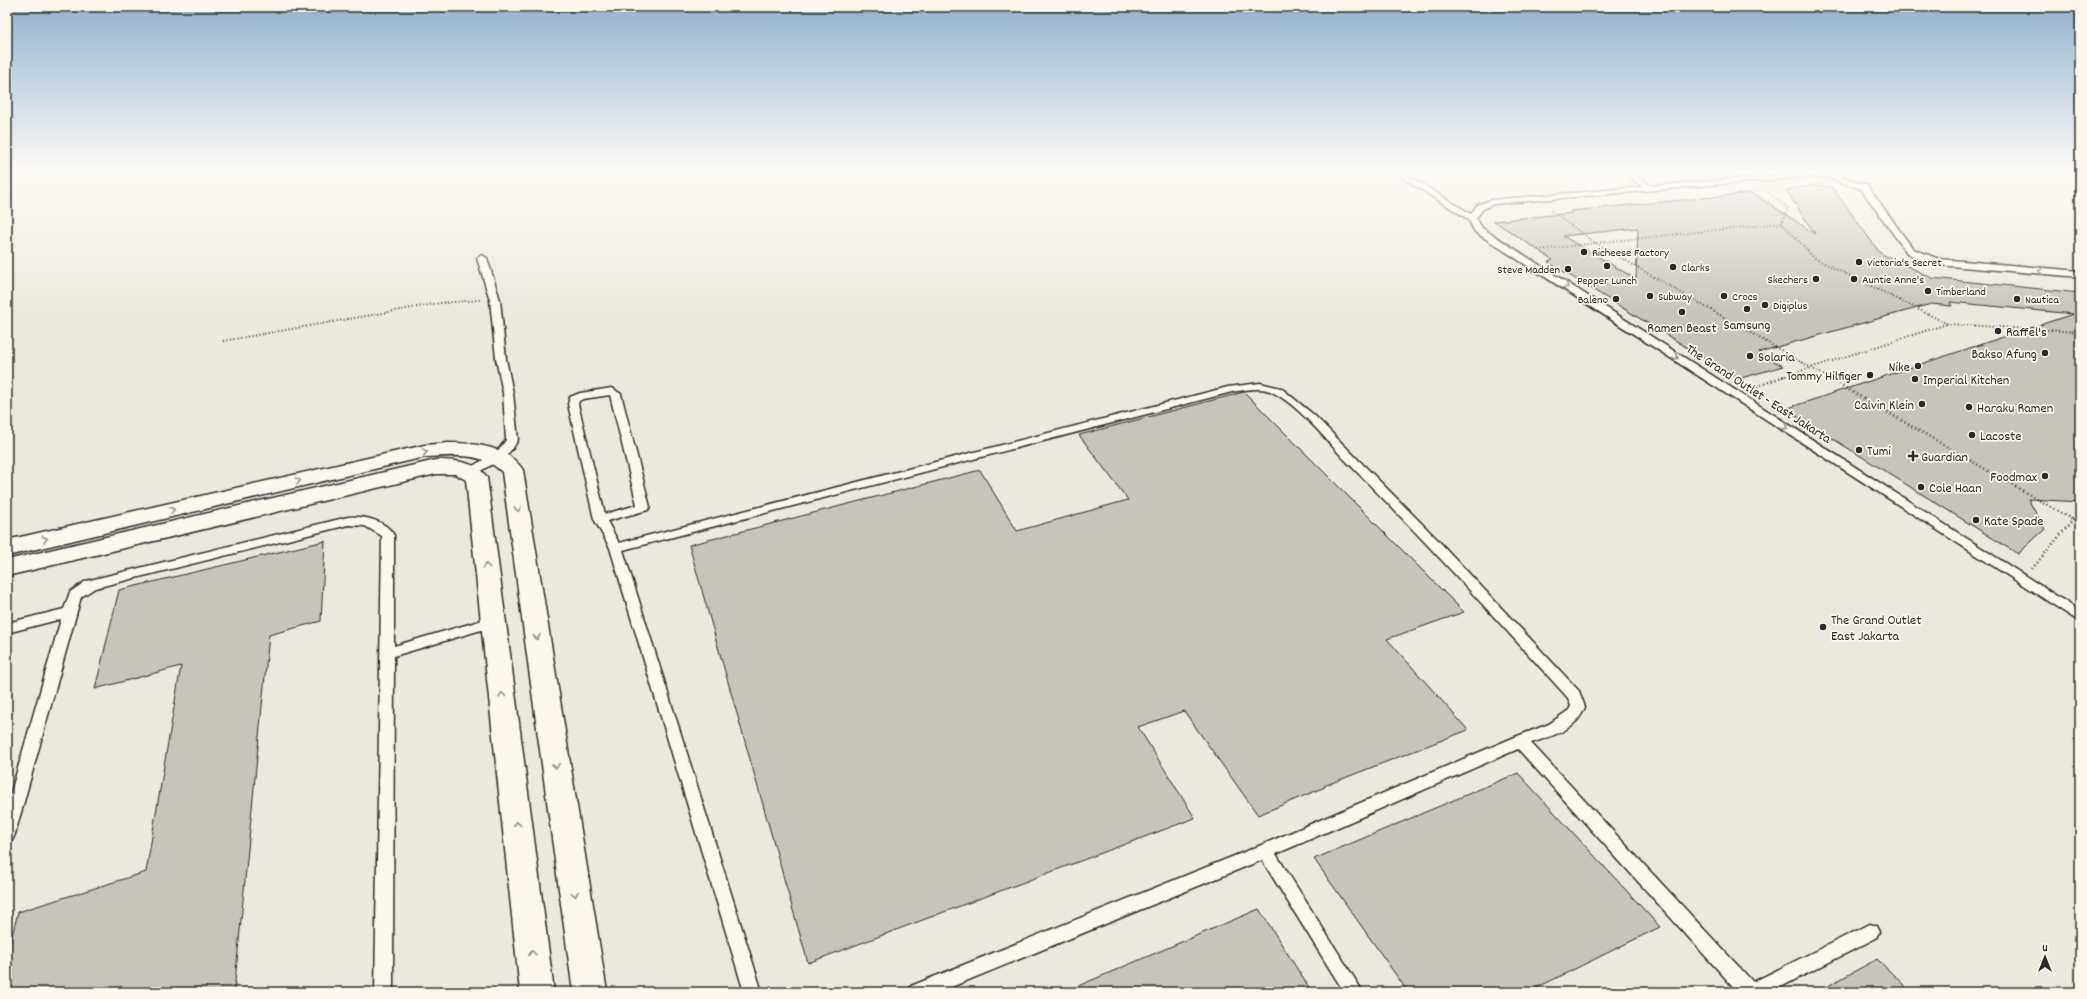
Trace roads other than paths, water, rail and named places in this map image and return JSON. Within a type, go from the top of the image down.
[{"type":"street","points":[[7,548],[425,451],[460,450],[498,456],[512,470],[590,992]]},
{"type":"street","points":[[7,568],[436,467],[460,468],[471,472],[476,477],[537,992]]},
{"type":"lane","name":"The Grand Outlet - East Jakarta","points":[[1473,220],[1478,230],[2080,616]]},
{"type":"lane","points":[[1888,220],[1910,251],[1921,257],[1938,262],[2080,274]]},
{"type":"lane","points":[[471,472],[498,456],[510,445],[512,440],[508,393],[501,359],[495,300],[482,258]]},
{"type":"lane","points":[[616,548],[1217,393],[1252,386],[1266,387],[1277,390],[1302,410],[1385,492],[1574,695],[1578,706],[1576,714],[1570,722],[1520,741],[1265,851],[917,992]]},
{"type":"lane","points":[[600,519],[644,506],[616,394],[612,391],[580,396],[574,400],[573,404],[600,519],[616,548],[753,992]]},
{"type":"lane","points":[[7,834],[75,595],[92,584],[348,521],[362,520],[377,526],[388,535],[384,992]]},
{"type":"lane","points":[[7,628],[71,612]]},
{"type":"lane","points":[[387,653],[493,622]]},
{"type":"lane","points":[[1520,741],[1750,992]]},
{"type":"lane","points":[[1265,851],[1354,992]]},
{"type":"lane","points":[[1753,992],[1870,932]]},
{"type":"place","name":"Richeese Factory","points":[[1584,252]]},
{"type":"place","name":"Victoria's Secret","points":[[1859,262]]},
{"type":"place","name":"Pepper Lunch","points":[[1607,266]]},
{"type":"place","name":"Clarks","points":[[1673,267]]},
{"type":"place","name":"Steve Madden","points":[[1568,269]]},
{"type":"place","name":"Skechers","points":[[1816,279]]},
{"type":"place","name":"Auntie Anne's","points":[[1854,279]]},
{"type":"place","name":"Timberland","points":[[1928,291]]},
{"type":"place","name":"Subway","points":[[1650,296]]},
{"type":"place","name":"Crocs","points":[[1724,296]]},
{"type":"place","name":"Baleno","points":[[1616,299]]},
{"type":"place","name":"Nautica","points":[[2017,299]]},
{"type":"place","name":"Digiplus","points":[[1765,305]]},
{"type":"place","name":"Samsung","points":[[1747,309]]},
{"type":"place","name":"Ramen Beast","points":[[1682,312]]},
{"type":"place","name":"Raffel's","points":[[1998,331]]},
{"type":"place","name":"Bakso Afung","points":[[2045,353]]},
{"type":"place","name":"Solaria","points":[[1750,356]]},
{"type":"place","name":"Nike","points":[[1918,366]]},
{"type":"place","name":"Tommy Hilfiger","points":[[1870,375]]},
{"type":"place","name":"Imperial Kitchen","points":[[1915,379]]},
{"type":"place","name":"Calvin Klein","points":[[1922,404]]},
{"type":"place","name":"Haraku Ramen","points":[[1969,407]]},
{"type":"place","name":"Lacoste","points":[[1972,435]]},
{"type":"place","name":"Tumi","points":[[1859,450]]},
{"type":"place","name":"Guardian","points":[[1913,456]]},
{"type":"place","name":"Foodmax","points":[[2045,476]]},
{"type":"place","name":"Cole Haan","points":[[1921,487]]},
{"type":"place","name":"Kate Spade","points":[[1976,520]]},
{"type":"place","name":"The Grand Outlet East Jakarta","points":[[1823,627]]}]
